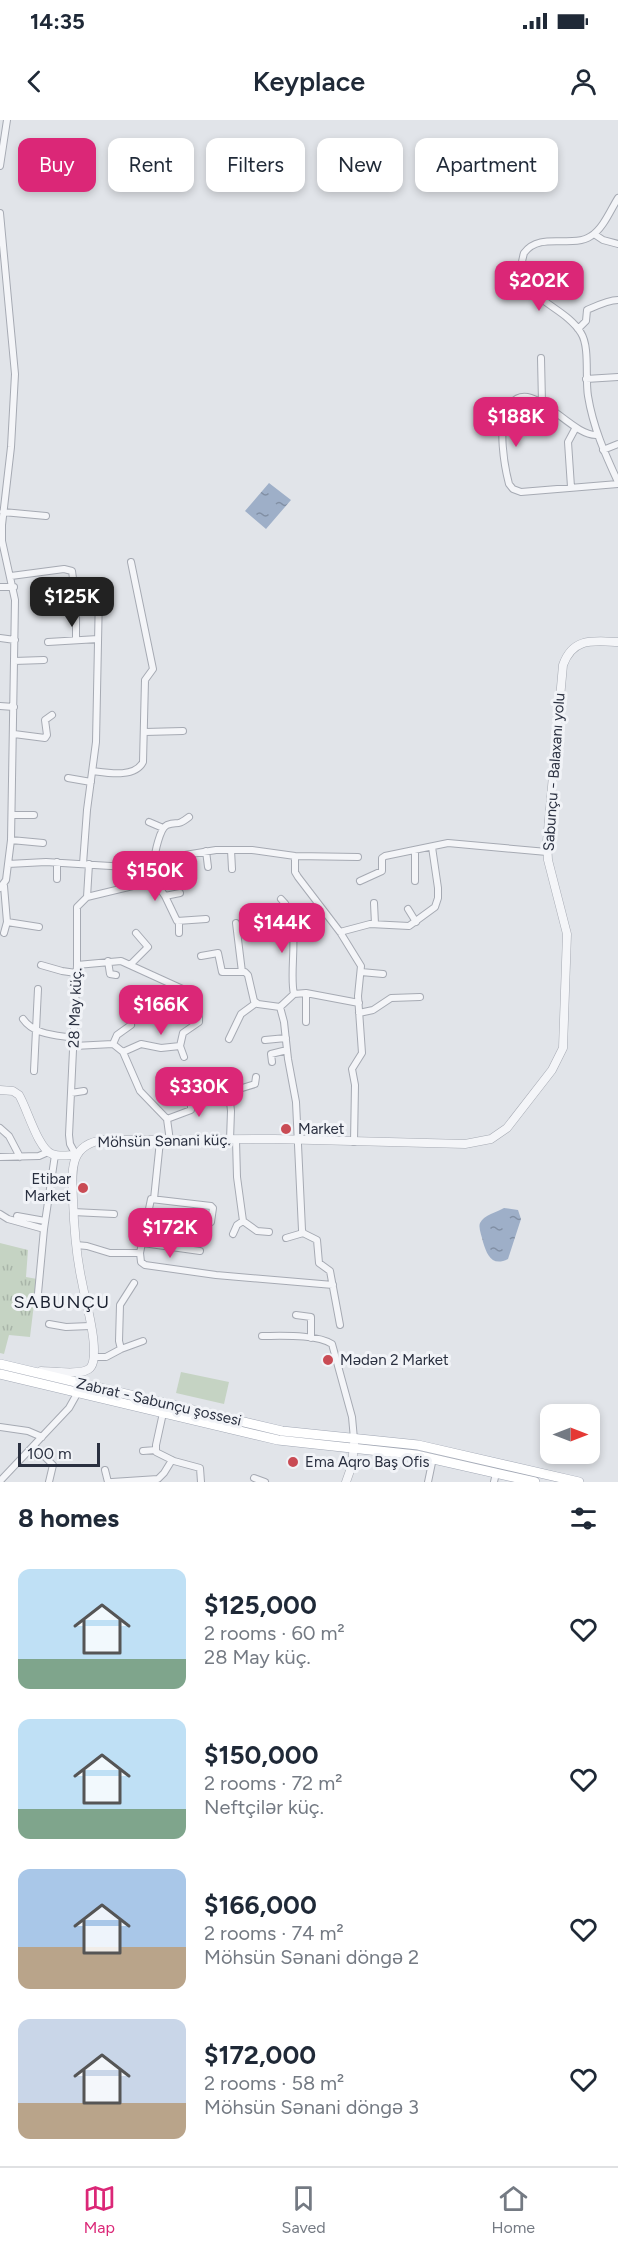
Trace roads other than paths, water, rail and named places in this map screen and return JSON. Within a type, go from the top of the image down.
[{"type":"main road","name":"Zabrat - Sabunçu şossesi","points":[[0,1364],[317,1440]]},
{"type":"main road","points":[[0,1374],[278,1440],[317,1440],[354,1444],[433,1458],[495,1478],[535,1482]]},
{"type":"main road","points":[[354,1444],[418,1445],[579,1482]]},
{"type":"street","points":[[0,166],[7,120]]},
{"type":"street","points":[[597,435],[575,429],[542,403],[524,396],[517,397],[504,416],[502,432],[507,477],[513,489],[521,492],[618,483],[597,435],[586,379],[584,340],[578,328],[526,284],[522,275],[523,257],[527,250],[540,243],[582,240],[594,234],[618,198]]},
{"type":"street","points":[[0,213],[3,269],[15,374],[11,447],[3,488],[1,541],[14,587],[15,640],[11,840],[2,887],[7,922],[4,933]]},
{"type":"street","points":[[594,234],[603,240],[618,244]]},
{"type":"street","points":[[578,328],[586,321],[587,310],[611,300],[618,300]]},
{"type":"street","points":[[541,358],[542,403]]},
{"type":"street","points":[[586,379],[618,377]]},
{"type":"street","points":[[504,416],[531,425]]},
{"type":"street","points":[[571,487],[568,442],[575,429]]},
{"type":"street","points":[[603,450],[618,444]]},
{"type":"street","points":[[3,512],[46,516]]},
{"type":"street","points":[[93,771],[134,771],[143,762],[145,680],[153,669],[131,562]]},
{"type":"street","points":[[11,576],[64,569],[72,571],[76,601],[76,640]]},
{"type":"street","points":[[0,587],[14,587]]},
{"type":"street","name":"28 May küç.","points":[[76,1155],[70,1144],[69,1135],[77,965],[77,907],[87,897],[86,864],[96,742],[99,593]]},
{"type":"street","points":[[0,638],[15,640]]},
{"type":"street","points":[[48,642],[98,639]]},
{"type":"street","name":"Sabunçu - Balaxanı yolu","points":[[354,1142],[465,1144],[491,1139],[511,1124],[560,1056],[565,1040],[566,926],[547,852],[547,834],[563,665],[571,650],[581,643],[618,642]]},
{"type":"street","points":[[14,661],[44,660]]},
{"type":"street","points":[[0,706],[14,707]]},
{"type":"street","points":[[14,734],[45,738],[47,735],[45,720],[52,715]]},
{"type":"street","points":[[145,732],[183,731]]},
{"type":"street","points":[[68,778],[92,782]]},
{"type":"street","points":[[12,816],[34,816]]},
{"type":"street","points":[[155,861],[154,854],[163,828],[180,824],[189,817]]},
{"type":"street","points":[[149,822],[163,828]]},
{"type":"street","points":[[11,840],[43,843]]},
{"type":"street","points":[[360,881],[382,871],[382,858],[385,856],[455,843],[547,852]]},
{"type":"street","points":[[340,932],[375,924],[409,926],[435,907],[438,898],[432,847]]},
{"type":"street","points":[[8,864],[57,862],[143,868],[155,861],[206,851],[231,850],[252,850],[295,856],[358,857]]},
{"type":"street","points":[[231,850],[232,869]]},
{"type":"street","points":[[415,850],[415,881]]},
{"type":"street","points":[[206,851],[208,867]]},
{"type":"street","points":[[295,856],[297,877],[340,932],[360,963],[361,972],[358,985],[362,1053],[352,1069],[355,1085],[354,1142]]},
{"type":"street","points":[[57,862],[57,879]]},
{"type":"street","points":[[87,897],[183,876]]},
{"type":"street","points":[[156,883],[179,922],[178,933]]},
{"type":"street","points":[[165,896],[180,893]]},
{"type":"street","points":[[281,899],[286,903],[294,940],[294,994]]},
{"type":"street","points":[[374,903],[375,924]]},
{"type":"street","points":[[408,909],[416,922]]},
{"type":"street","points":[[179,922],[206,919]]},
{"type":"street","points":[[273,920],[291,919]]},
{"type":"street","points":[[7,922],[39,927]]},
{"type":"street","points":[[236,923],[242,972]]},
{"type":"street","points":[[130,964],[148,947],[136,933]]},
{"type":"street","points":[[201,956],[218,953],[222,972],[242,972],[248,975],[256,1004]]},
{"type":"street","points":[[77,965],[108,961],[130,964],[140,971],[189,992],[199,1022],[183,1033],[180,1046],[184,1057]]},
{"type":"street","points":[[108,961],[110,974],[116,975]]},
{"type":"street","points":[[41,965],[76,973]]},
{"type":"street","points":[[361,972],[383,974]]},
{"type":"street","points":[[285,973],[294,974]]},
{"type":"street","points":[[34,1071],[38,989]]},
{"type":"street","points":[[280,1008],[294,994],[306,993],[359,1003]]},
{"type":"street","points":[[306,993],[306,1022]]},
{"type":"street","points":[[359,1013],[373,1010],[391,999],[420,997]]},
{"type":"street","points":[[229,1039],[241,1014],[256,1004],[280,1008]]},
{"type":"street","points":[[280,1008],[296,1102],[296,1139],[303,1233]]},
{"type":"street","points":[[23,1019],[35,1030],[74,1038]]},
{"type":"street","points":[[113,1044],[117,1035],[131,1025]]},
{"type":"street","points":[[265,1041],[286,1038]]},
{"type":"street","points":[[74,1046],[113,1044],[123,1052],[140,1091],[167,1119],[170,1141]]},
{"type":"street","points":[[123,1052],[141,1044],[161,1048],[180,1046]]},
{"type":"street","points":[[272,1062],[271,1054],[286,1050]]},
{"type":"street","points":[[256,1077],[255,1084],[229,1092],[233,1140],[243,1221],[257,1232],[269,1232]]},
{"type":"street","points":[[167,1119],[191,1110],[191,1095],[206,1084]]},
{"type":"street","points":[[0,1090],[13,1091],[19,1095],[40,1140],[52,1154],[37,1304]]},
{"type":"street","points":[[71,1093],[84,1091]]},
{"type":"street","points":[[0,1128],[9,1136],[20,1157]]},
{"type":"street","name":"Möhsün Sənani küç.","points":[[94,1357],[73,1212],[73,1170],[76,1155],[85,1145],[97,1141],[296,1139],[354,1142]]},
{"type":"street","points":[[160,1141],[153,1199],[150,1201],[140,1253],[141,1262],[145,1265],[216,1275],[333,1286]]},
{"type":"street","points":[[0,1157],[76,1155]]},
{"type":"street","points":[[153,1199],[210,1206],[213,1208],[211,1222]]},
{"type":"street","points":[[73,1212],[114,1214]]},
{"type":"street","points":[[0,1214],[8,1219],[44,1229]]},
{"type":"street","points":[[17,1216],[45,1221]]},
{"type":"street","points":[[233,1234],[237,1225],[243,1221]]},
{"type":"street","points":[[286,1238],[303,1233],[317,1240],[319,1263],[330,1271],[340,1325]]},
{"type":"street","points":[[143,1243],[200,1251]]},
{"type":"street","points":[[76,1245],[110,1253],[140,1253]]},
{"type":"street","points":[[121,1349],[119,1341],[120,1305],[134,1283]]},
{"type":"street","points":[[296,1315],[311,1317],[311,1338]]},
{"type":"street","points":[[49,1324],[66,1327],[90,1326]]},
{"type":"street","points":[[262,1336],[311,1338],[328,1341],[334,1347],[352,1417],[354,1444],[352,1465],[346,1482]]},
{"type":"street","points":[[30,1371],[83,1372],[92,1366],[94,1357],[106,1358],[142,1341]]},
{"type":"street","points":[[1,1481],[69,1408],[78,1392]]},
{"type":"street","points":[[156,1450],[163,1413]]},
{"type":"street","points":[[0,1427],[28,1431],[42,1437]]},
{"type":"street","points":[[34,1446],[53,1465],[49,1482]]},
{"type":"street","points":[[144,1451],[156,1450],[172,1460],[200,1468],[201,1482]]},
{"type":"street","points":[[428,1482],[433,1458]]},
{"type":"street","points":[[105,1470],[110,1482],[156,1480],[172,1460]]},
{"type":"street","points":[[0,1467],[8,1473]]},
{"type":"street","points":[[254,1478],[265,1482]]},
{"type":"water","points":[[269,483],[291,500],[266,529],[245,511]]},
{"type":"water","points":[[504,1208],[518,1210],[521,1219],[508,1259],[498,1262],[494,1261],[486,1251],[480,1232],[480,1223],[484,1218]]},
{"type":"place","name":"Market","points":[[286,1129]]},
{"type":"place","name":"Etibar Market","points":[[83,1188]]},
{"type":"place","name":"Mədən 2 Market","points":[[328,1360]]},
{"type":"place","name":"Ema Aqro Baş Ofis","points":[[293,1462]]},
{"type":"district","name":"SABUNÇU","points":[[62,1302]]}]
